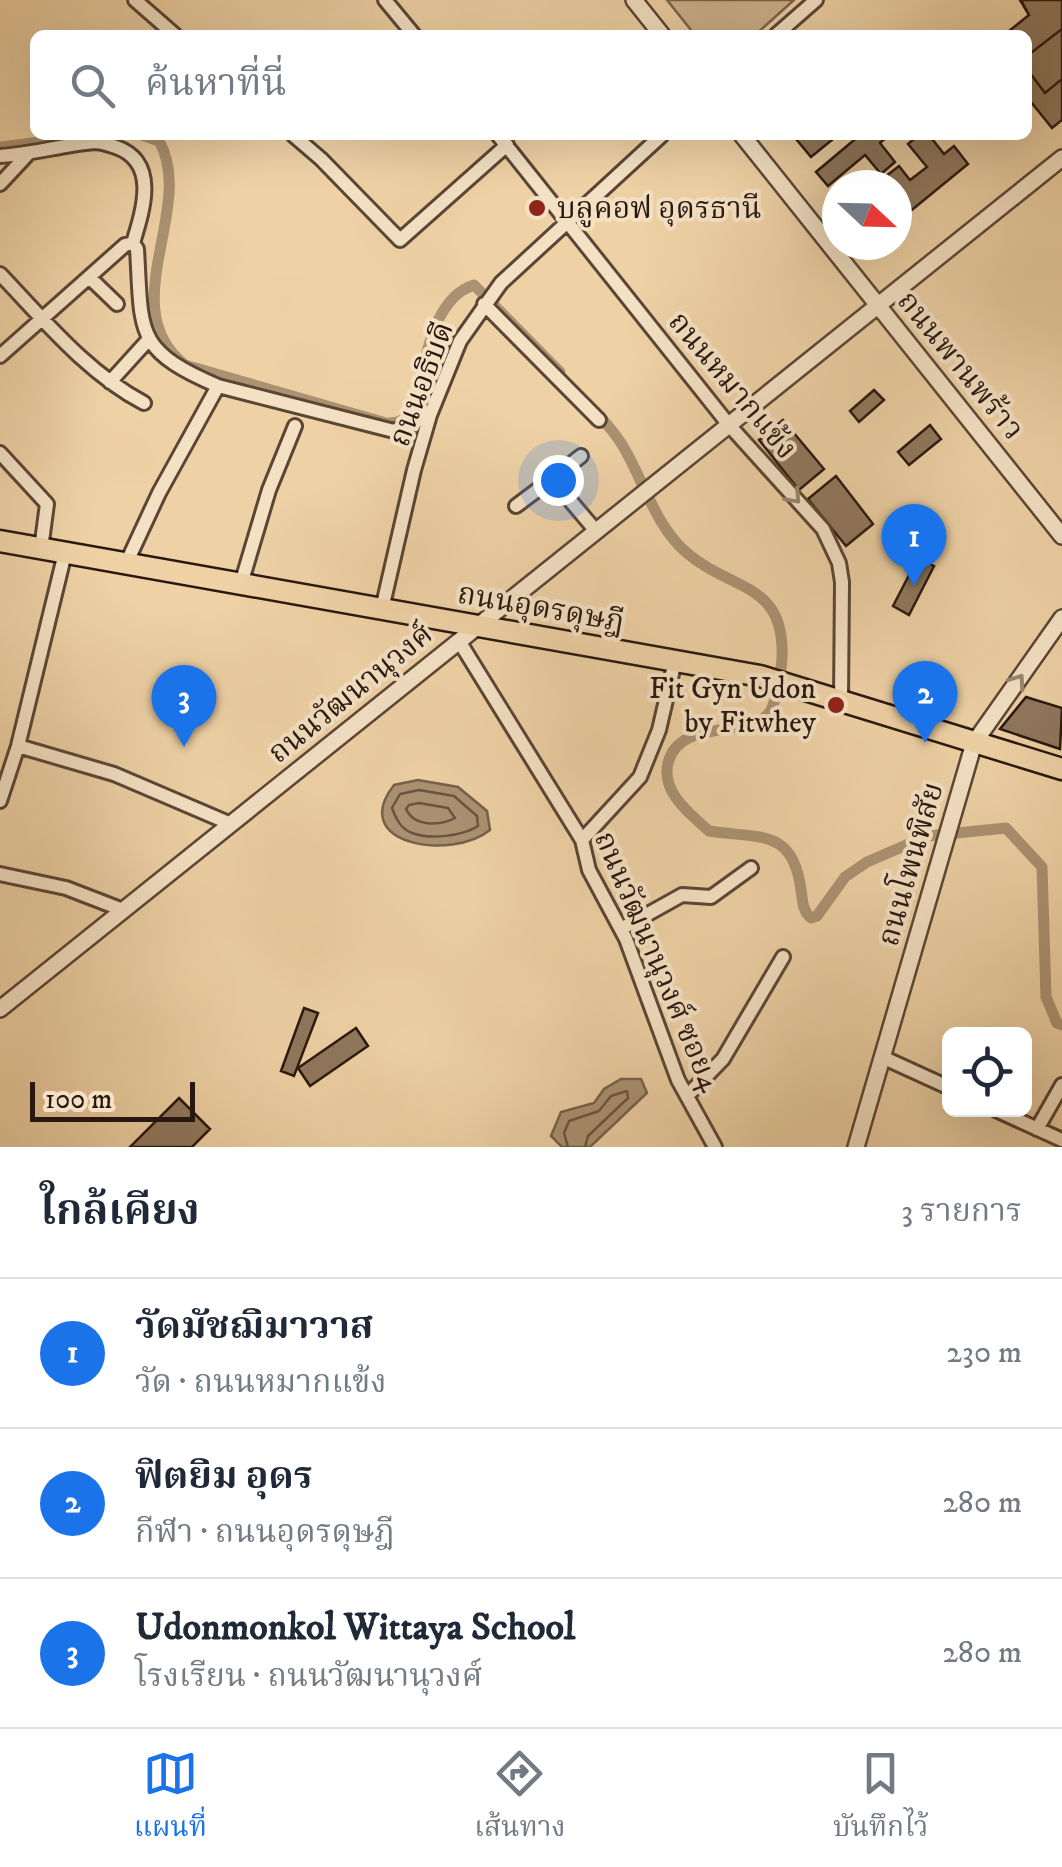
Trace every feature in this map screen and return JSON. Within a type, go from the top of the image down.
[{"type":"main road","name":"ถนนอุดรดุษฎี","points":[[0,541],[760,676],[1062,770]]},
{"type":"street","points":[[135,0],[169,30]]},
{"type":"street","points":[[385,0],[410,30]]},
{"type":"street","points":[[634,0],[658,30]]},
{"type":"street","points":[[782,30],[816,0]]},
{"type":"street","points":[[297,140],[400,240],[502,140]]},
{"type":"street","name":"ถนนหมากแข้ง","points":[[502,140],[729,425],[823,529],[842,582],[841,700]]},
{"type":"street","name":"ถนนอธิบดี","points":[[382,609],[430,415],[460,341],[501,283],[657,140]]},
{"type":"street","name":"ถนนพานพร้าว","points":[[746,140],[1062,536]]},
{"type":"street","points":[[0,156],[101,142],[135,157],[143,171],[144,185],[142,213],[133,243]]},
{"type":"street","points":[[0,184],[28,154]]},
{"type":"street","name":"ถนนวัฒนานุวงศ์","points":[[0,1009],[1062,158]]},
{"type":"street","points":[[0,356],[125,245],[133,243]]},
{"type":"street","points":[[133,243],[137,248],[143,323],[148,339],[176,368],[218,386],[394,431],[430,415]]},
{"type":"street","points":[[0,274],[110,382],[144,403]]},
{"type":"street","points":[[89,278],[117,304]]},
{"type":"street","points":[[484,304],[599,420]]},
{"type":"street","points":[[110,382],[148,339]]},
{"type":"street","points":[[126,564],[159,493],[218,386]]},
{"type":"street","points":[[241,584],[269,490],[295,426]]},
{"type":"street","points":[[0,454],[47,504],[41,549]]},
{"type":"street","points":[[516,506],[581,456]]},
{"type":"street","points":[[552,479],[596,532]]},
{"type":"street","points":[[0,801],[18,746],[66,553]]},
{"type":"street","name":"ถนนโพนพิสัย","points":[[856,1147],[974,743],[1062,618]]},
{"type":"street","name":"ถนนวัฒนานุวงศ์ ซอย4","points":[[459,641],[582,840],[589,870],[621,929],[687,1096],[715,1147]]},
{"type":"street","points":[[582,840],[640,778],[659,730],[675,661]]},
{"type":"street","points":[[18,746],[114,774],[230,824]]},
{"type":"street","points":[[621,929],[682,894],[711,897],[751,868]]},
{"type":"street","points":[[0,874],[66,888],[123,910]]},
{"type":"street","points":[[687,1096],[723,1059],[782,957]]},
{"type":"street","points":[[882,1057],[942,1084]]},
{"type":"street","points":[[1037,1128],[1062,1084]]},
{"type":"street","points":[[1012,1117],[1059,1142]]},
{"type":"shaded area","points":[[667,0],[794,0],[761,30],[691,30]]},
{"type":"water","points":[[418,780],[458,787],[487,811],[490,830],[473,839],[431,845],[410,842],[394,834],[384,822],[383,805],[394,785]]},
{"type":"water","points":[[621,1079],[641,1079],[647,1093],[590,1147],[562,1147],[551,1136],[561,1112],[594,1103],[604,1089]]},
{"type":"building","points":[[1020,0],[1062,0],[1062,29],[1032,52],[1032,30],[1010,30],[1029,15]]},
{"type":"building","points":[[1021,0],[1062,0],[1062,120],[1052,128],[1032,103],[1032,30],[1010,30],[1029,15]]},
{"type":"building","points":[[1032,76],[1045,93],[1062,79],[1062,120],[1052,128],[1032,103]]},
{"type":"building","points":[[797,140],[832,140],[811,157]]},
{"type":"building","points":[[854,140],[883,140],[880,143],[895,162],[886,170],[878,170],[865,155],[847,170],[822,170],[822,179],[816,172]]},
{"type":"building","points":[[913,140],[933,140],[944,154],[954,146],[968,164],[912,210],[912,178],[927,167],[908,144]]},
{"type":"building","points":[[874,390],[884,400],[859,422],[850,411]]},
{"type":"building","points":[[783,420],[824,469],[799,490],[759,440]]},
{"type":"building","points":[[930,425],[941,439],[909,465],[898,452]]},
{"type":"building","points":[[836,476],[873,524],[846,546],[808,499]]},
{"type":"building","points":[[918,558],[934,566],[909,615],[893,606]]},
{"type":"building","points":[[1026,697],[1062,708],[1060,749],[1000,729]]},
{"type":"building","points":[[304,1008],[318,1013],[294,1076],[281,1071]]},
{"type":"building","points":[[356,1028],[368,1046],[310,1086],[298,1068]]},
{"type":"building","points":[[179,1098],[210,1129],[192,1147],[130,1147]]},
{"type":"waterway","points":[[0,147],[56,140]]},
{"type":"waterway","points":[[156,140],[168,167],[169,196],[155,286],[155,315],[164,342],[185,365],[386,423],[398,422],[411,411],[438,321],[447,305],[474,285],[560,372]]},
{"type":"waterway","points":[[596,412],[621,443],[676,542],[704,565],[765,601],[775,614],[781,633],[781,668],[771,710],[749,725],[701,733],[675,748],[667,774],[678,801],[709,831],[758,837],[781,846],[797,870],[803,906],[811,918],[817,916],[845,877],[867,862],[927,836],[1006,828],[1042,867],[1046,997],[1057,1023],[1062,1025]]},
{"type":"place","name":"บลูคอฟ อุดรธานี","points":[[537,208]]},
{"type":"place","name":"วัดมัชฌิมาวาส","points":[[914,586]]},
{"type":"place","name":"Fit Gyn Udon by Fitwhey","points":[[836,705]]},
{"type":"place","name":"ฟิตยิม อุดร","points":[[925,743]]},
{"type":"place","name":"Udonmonkol Wittaya School","points":[[184,747]]}]
